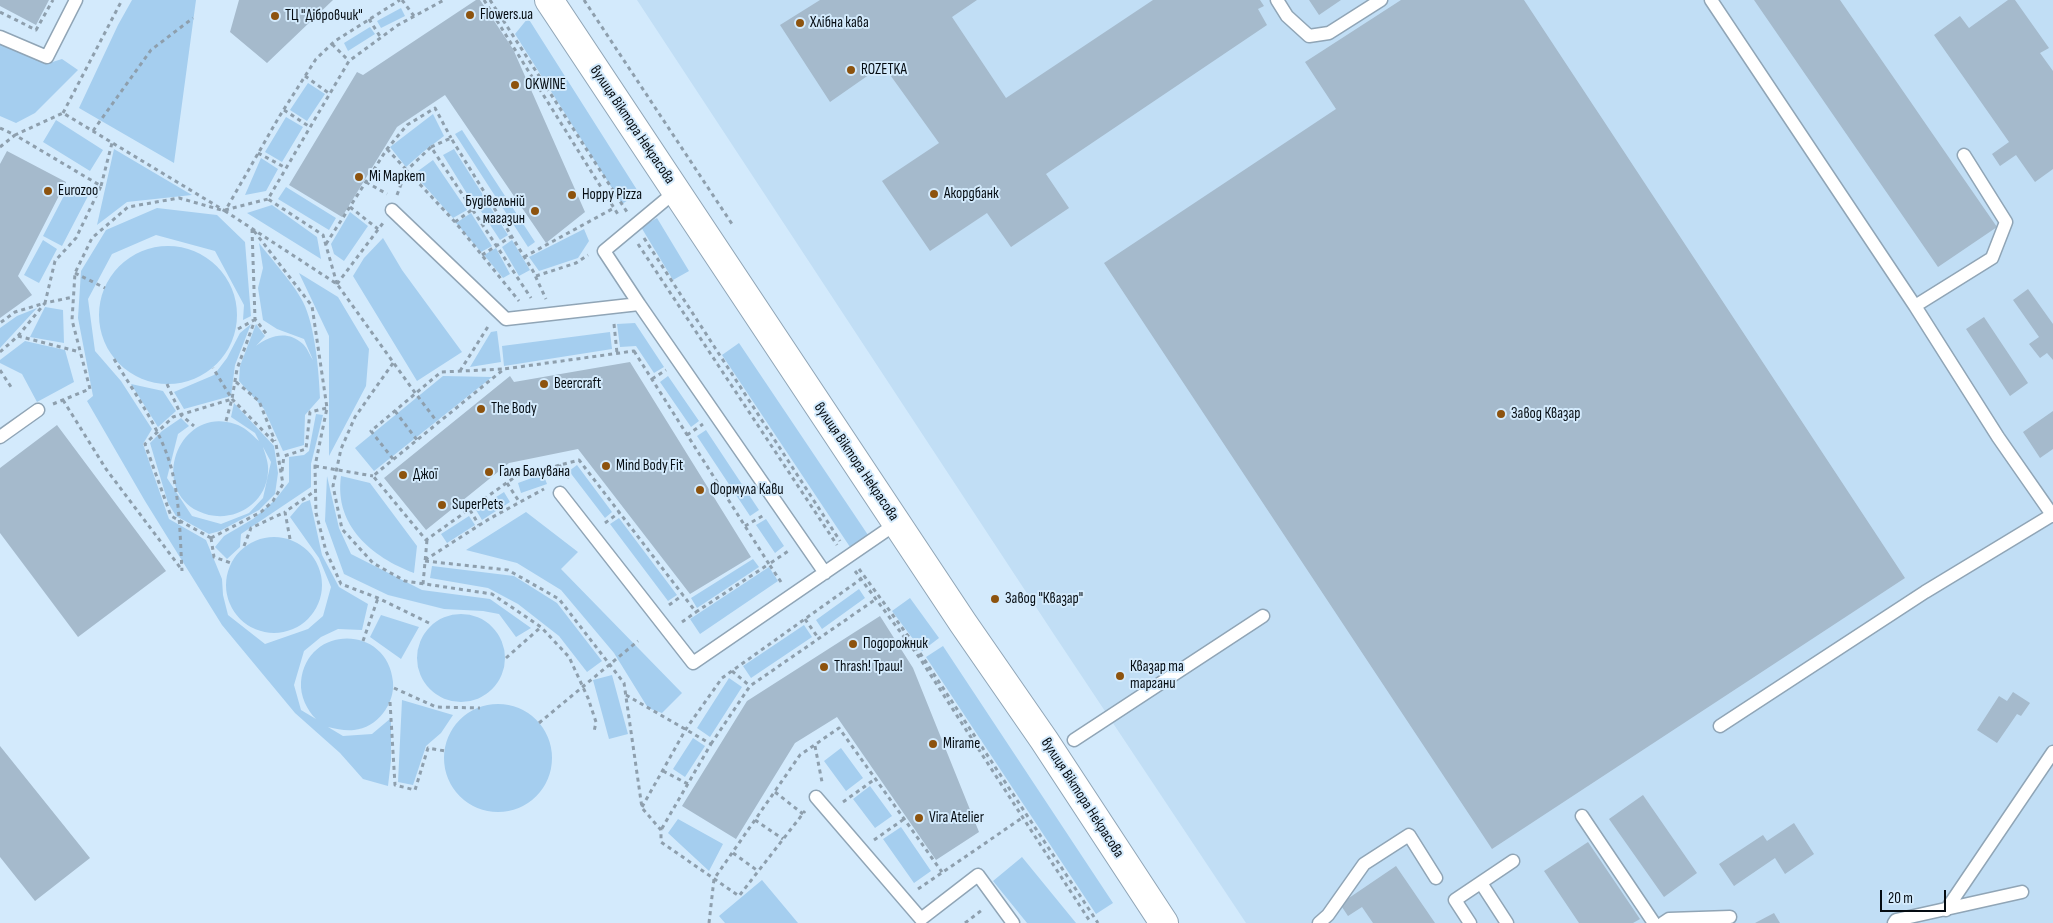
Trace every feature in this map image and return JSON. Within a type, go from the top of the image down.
[{"type":"main road","name":"вулиця Віктора Некрасова","points":[[549,0],[897,523],[1044,740],[1164,923]]},
{"type":"lane","points":[[0,37],[48,57],[76,0]]},
{"type":"lane","points":[[1277,0],[1288,16],[1309,36],[1329,33],[1381,0]]},
{"type":"lane","points":[[1712,0],[1915,306],[1998,437],[2053,515],[1925,592],[1720,726]]},
{"type":"lane","points":[[1915,306],[1992,258],[2006,222],[1964,155]]},
{"type":"lane","points":[[676,191],[604,251],[825,573]]},
{"type":"lane","points":[[392,210],[506,319],[639,304]]},
{"type":"lane","points":[[0,437],[38,410]]},
{"type":"lane","points":[[560,493],[693,663],[897,523]]},
{"type":"lane","points":[[1074,740],[1264,616]]},
{"type":"lane","points":[[1946,910],[2053,752]]},
{"type":"lane","points":[[816,797],[921,918],[978,875],[1013,923]]},
{"type":"lane","points":[[1582,816],[1654,923]]},
{"type":"lane","points":[[1319,923],[1328,915],[1364,864],[1409,835],[1436,878]]},
{"type":"lane","points":[[1470,923],[1455,900],[1513,861]]},
{"type":"lane","points":[[1481,882],[1507,923]]},
{"type":"lane","points":[[1894,923],[1896,920],[2022,892]]},
{"type":"lane","points":[[1663,923],[1669,919],[1730,917]]},
{"type":"path","points":[[0,12],[36,30],[53,0]]},
{"type":"path","points":[[0,148],[15,135],[63,113],[122,0]]},
{"type":"path","points":[[224,211],[316,59],[332,44],[401,0],[414,16]]},
{"type":"path","points":[[38,410],[90,390],[72,320],[75,273],[92,238],[128,207],[179,198],[224,211],[268,199],[349,61],[414,16],[444,0]]},
{"type":"path","points":[[484,0],[614,208],[632,228],[848,557],[914,644],[1098,923]]},
{"type":"path","points":[[490,0],[632,228],[861,579],[919,657],[1091,923]]},
{"type":"path","points":[[584,0],[732,224]]},
{"type":"path","points":[[93,131],[151,50],[193,18]]},
{"type":"path","points":[[369,19],[381,38]]},
{"type":"path","points":[[332,44],[349,61]]},
{"type":"path","points":[[305,76],[330,94]]},
{"type":"path","points":[[326,244],[387,149],[406,125],[435,108],[451,138],[536,276],[548,315]]},
{"type":"path","points":[[284,110],[310,128]]},
{"type":"path","points":[[63,113],[252,228],[337,284]]},
{"type":"path","points":[[0,128],[101,186]]},
{"type":"path","points":[[366,182],[396,199],[406,171],[431,147],[451,138]]},
{"type":"path","points":[[0,352],[18,336],[46,303],[55,261],[76,238],[101,186],[112,143]]},
{"type":"path","points":[[431,147],[548,315]]},
{"type":"path","points":[[387,149],[455,222],[516,296],[528,317]]},
{"type":"path","points":[[258,153],[286,168]]},
{"type":"path","points":[[455,222],[488,198]]},
{"type":"path","points":[[268,199],[323,235],[337,284],[438,423]]},
{"type":"path","points":[[350,207],[378,229]]},
{"type":"path","points":[[524,257],[614,208]]},
{"type":"path","points":[[337,284],[392,210]]},
{"type":"path","points":[[226,421],[237,369],[255,319],[252,228]]},
{"type":"path","points":[[252,228],[312,306],[327,408],[315,466],[316,513],[326,551],[341,584],[378,598],[431,624]]},
{"type":"path","points":[[482,255],[512,236]]},
{"type":"path","points":[[536,276],[576,264],[590,253]]},
{"type":"path","points":[[75,273],[106,288]]},
{"type":"path","points":[[0,323],[15,312],[73,296]]},
{"type":"path","points":[[612,307],[617,353]]},
{"type":"path","points":[[460,371],[498,311]]},
{"type":"path","points":[[238,329],[255,319]]},
{"type":"path","points":[[255,319],[268,336]]},
{"type":"path","points":[[18,336],[80,352]]},
{"type":"path","points":[[393,459],[371,431],[441,372],[504,369],[634,351],[769,564]]},
{"type":"path","points":[[63,400],[106,469],[182,570],[179,521],[172,468],[158,431],[114,359]]},
{"type":"path","points":[[393,363],[355,417],[341,449],[333,486],[342,529],[373,564],[405,581],[492,594],[541,627],[569,657],[583,686],[596,722],[594,732]]},
{"type":"path","points":[[213,368],[232,398],[276,444]]},
{"type":"path","points":[[652,379],[670,368]]},
{"type":"path","points":[[373,476],[504,369]]},
{"type":"path","points":[[0,370],[11,386]]},
{"type":"path","points":[[211,538],[261,512],[273,501],[283,484],[276,444],[259,401],[235,381]]},
{"type":"path","points":[[168,384],[181,415],[194,426]]},
{"type":"path","points":[[211,538],[171,516],[145,444],[173,417],[232,398]]},
{"type":"path","points":[[282,477],[284,456],[306,448],[310,412],[327,408]]},
{"type":"path","points":[[395,412],[417,440]]},
{"type":"path","points":[[687,435],[707,422]]},
{"type":"path","points":[[427,540],[515,477],[579,460],[696,612]]},
{"type":"path","points":[[315,466],[336,468],[373,476],[427,540],[423,584]]},
{"type":"path","points":[[507,483],[520,503]]},
{"type":"path","points":[[425,561],[479,525],[550,486],[560,493]]},
{"type":"path","points":[[244,546],[251,528],[284,512],[316,490]]},
{"type":"path","points":[[470,510],[479,525]]},
{"type":"path","points":[[284,512],[290,539]]},
{"type":"path","points":[[604,524],[620,512]]},
{"type":"path","points":[[745,526],[768,512]]},
{"type":"path","points":[[211,538],[214,557],[231,563]]},
{"type":"path","points":[[681,623],[804,541]]},
{"type":"path","points":[[425,561],[508,570],[558,598],[624,683],[642,808],[661,830]]},
{"type":"path","points":[[642,808],[686,729],[722,678],[861,579]]},
{"type":"path","points":[[668,606],[683,595]]},
{"type":"path","points":[[363,641],[378,598]]},
{"type":"path","points":[[815,746],[823,788],[739,896],[661,842],[661,830],[712,744],[750,686],[876,600]]},
{"type":"path","points":[[806,619],[819,639]]},
{"type":"path","points":[[506,658],[541,627]]},
{"type":"path","points":[[539,723],[638,641]]},
{"type":"path","points":[[732,671],[750,686]]},
{"type":"path","points":[[394,688],[436,706],[480,708]]},
{"type":"path","points":[[626,695],[712,744]]},
{"type":"path","points":[[390,702],[394,785],[415,790],[428,748],[445,751]]},
{"type":"path","points":[[663,771],[688,784]]},
{"type":"path","points":[[838,806],[875,779]]},
{"type":"path","points":[[775,792],[803,814]]},
{"type":"path","points":[[869,844],[904,818]]},
{"type":"path","points":[[912,893],[1022,818]]},
{"type":"path","points":[[755,820],[784,839]]},
{"type":"path","points":[[733,853],[758,871]]},
{"type":"path","points":[[709,923],[714,879]]},
{"type":"shaded area","points":[[132,0],[196,0],[174,163],[79,108],[118,25]]},
{"type":"shaded area","points":[[637,0],[2053,0],[2053,923],[1246,923]]},
{"type":"shaded area","points":[[401,8],[405,16],[381,28],[377,21]]},
{"type":"shaded area","points":[[528,18],[639,193],[622,204],[515,34]]},
{"type":"shaded area","points":[[370,27],[375,34],[348,51],[344,43]]},
{"type":"shaded area","points":[[0,44],[46,64],[62,59],[78,70],[35,113],[16,123],[0,116]]},
{"type":"shaded area","points":[[308,83],[325,94],[307,121],[290,110]]},
{"type":"shaded area","points":[[433,114],[444,136],[406,167],[390,147]]},
{"type":"shaded area","points":[[286,117],[303,127],[282,162],[265,152]]},
{"type":"shaded area","points":[[56,120],[103,150],[90,171],[43,142]]},
{"type":"shaded area","points":[[462,130],[535,242],[528,247],[455,134]]},
{"type":"shaded area","points":[[114,149],[192,195],[127,202],[97,225]]},
{"type":"shaded area","points":[[454,149],[485,198],[474,205],[443,155]]},
{"type":"shaded area","points":[[261,158],[278,169],[266,191],[245,195]]},
{"type":"shaded area","points":[[433,160],[467,210],[453,218],[414,174]]},
{"type":"shaded area","points":[[69,186],[88,196],[62,246],[43,236]]},
{"type":"shaded area","points":[[286,187],[336,218],[329,230],[278,199]]},
{"type":"shaded area","points":[[487,202],[508,235],[500,240],[479,208]]},
{"type":"shaded area","points":[[272,205],[317,237],[321,259],[247,213]]},
{"type":"shaded area","points":[[157,208],[217,215],[245,242],[251,316],[243,320],[244,305],[215,251],[156,235],[112,254],[88,299],[95,351],[121,381],[152,429],[143,444],[169,519],[206,540],[222,579],[223,595],[228,615],[265,644],[308,629],[323,616],[331,587],[319,558],[290,517],[302,503],[310,500],[322,555],[339,587],[368,604],[362,630],[338,629],[321,637],[304,651],[294,685],[301,710],[316,719],[305,702],[301,682],[306,663],[317,649],[331,641],[347,638],[363,641],[377,649],[388,663],[393,682],[391,699],[383,714],[370,725],[354,730],[328,727],[343,736],[372,734],[391,718],[391,760],[388,786],[363,779],[340,753],[295,713],[222,625],[145,501],[87,401],[93,396],[78,318],[81,271],[106,230]]},
{"type":"shaded area","points":[[350,212],[368,226],[344,261],[334,254],[331,244]]},
{"type":"shaded area","points":[[471,213],[492,246],[481,252],[456,223]]},
{"type":"shaded area","points":[[657,218],[689,271],[673,280],[641,227]]},
{"type":"shaded area","points":[[584,229],[589,241],[578,258],[539,271],[529,257]]},
{"type":"shaded area","points":[[383,238],[402,270],[462,352],[417,381],[353,276],[364,258]]},
{"type":"shaded area","points":[[43,240],[57,249],[39,283],[24,275]]},
{"type":"shaded area","points":[[512,240],[530,270],[519,276],[502,247]]},
{"type":"shaded area","points":[[259,243],[289,280],[303,302],[311,323],[317,362],[320,398],[305,415],[304,445],[283,451],[264,409],[239,381],[240,366],[256,324],[265,336],[256,346],[273,337],[291,337],[303,344],[313,360],[304,339],[277,329],[263,320],[258,288],[263,268]]},
{"type":"shaded area","points":[[168,246],[194,251],[217,266],[232,289],[237,315],[232,341],[217,364],[194,379],[168,384],[142,379],[119,364],[104,341],[99,315],[104,289],[119,266],[142,251]]},
{"type":"shaded area","points":[[496,248],[510,274],[503,278],[484,255]]},
{"type":"shaded area","points":[[299,273],[338,297],[369,349],[366,386],[329,456],[329,336]]},
{"type":"shaded area","points":[[45,307],[63,310],[64,343],[30,337]]},
{"type":"shaded area","points":[[37,308],[0,348],[0,328],[17,316]]},
{"type":"shaded area","points":[[635,323],[664,367],[654,373],[636,346],[620,347],[617,324]]},
{"type":"shaded area","points":[[251,324],[235,365],[231,396],[184,409],[174,392],[214,375],[227,358],[240,333]]},
{"type":"shaded area","points":[[497,331],[501,362],[470,367],[491,332]]},
{"type":"shaded area","points":[[610,332],[612,349],[504,366],[502,346]]},
{"type":"shaded area","points":[[25,341],[65,350],[74,382],[37,402],[22,374],[0,363],[0,360]]},
{"type":"shaded area","points":[[739,343],[868,535],[850,547],[722,355]]},
{"type":"shaded area","points":[[443,376],[492,377],[374,471],[355,448]]},
{"type":"shaded area","points":[[668,376],[699,421],[691,427],[660,382]]},
{"type":"shaded area","points":[[131,384],[163,391],[176,411],[158,427]]},
{"type":"shaded area","points":[[234,403],[274,446],[278,473],[275,494],[259,510],[220,531],[209,534],[176,516],[168,503],[150,443],[162,431],[181,418],[189,426],[178,434],[167,478],[192,516],[221,524],[249,513],[263,498],[271,462],[263,447],[268,465],[266,484],[253,504],[244,510],[221,516],[198,511],[183,499],[175,484],[173,467],[178,451],[186,437],[199,426],[216,421],[239,425],[259,441],[255,433],[231,417]]},
{"type":"shaded area","points":[[316,414],[323,415],[311,464],[311,487],[241,534],[240,547],[227,559],[215,547],[224,536],[253,519],[275,500],[289,482],[289,457],[304,455],[309,451]]},
{"type":"shaded area","points":[[706,430],[759,510],[750,516],[697,436]]},
{"type":"shaded area","points":[[577,465],[612,512],[605,518],[569,471]]},
{"type":"shaded area","points":[[543,474],[547,484],[521,493],[518,483]]},
{"type":"shaded area","points":[[327,476],[339,528],[351,554],[422,590],[490,599],[531,628],[516,637],[499,614],[483,611],[444,609],[388,595],[344,574],[325,521]]},
{"type":"shaded area","points":[[341,476],[370,483],[417,546],[414,573],[384,558],[359,537],[350,524],[344,510],[340,494]]},
{"type":"shaded area","points":[[504,492],[510,502],[482,520],[476,510]]},
{"type":"shaded area","points":[[526,512],[578,552],[561,569],[682,693],[662,713],[648,708],[614,653],[561,590],[517,563],[466,550]]},
{"type":"shaded area","points":[[469,516],[475,525],[447,543],[441,534]]},
{"type":"shaded area","points":[[619,518],[677,595],[668,601],[610,524]]},
{"type":"shaded area","points":[[766,519],[784,546],[775,553],[756,525]]},
{"type":"shaded area","points":[[274,537],[292,540],[308,551],[319,567],[322,585],[319,603],[308,619],[292,630],[274,633],[256,630],[240,619],[229,603],[226,585],[229,567],[240,551],[256,540]]},
{"type":"shaded area","points":[[753,559],[759,567],[697,608],[691,598]]},
{"type":"shaded area","points":[[432,566],[514,576],[557,603],[602,661],[587,672],[559,636],[518,604],[488,588],[430,578]]},
{"type":"shaded area","points":[[769,567],[778,581],[700,634],[690,619]]},
{"type":"shaded area","points":[[859,589],[865,598],[822,629],[816,620]]},
{"type":"shaded area","points":[[910,598],[939,638],[922,651],[892,611]]},
{"type":"shaded area","points":[[452,614],[470,614],[486,621],[498,633],[505,649],[505,667],[498,683],[486,695],[470,702],[452,702],[436,695],[424,683],[417,667],[417,649],[424,633],[436,621]]},
{"type":"shaded area","points":[[381,615],[419,627],[401,659],[370,637]]},
{"type":"shaded area","points":[[804,625],[812,637],[751,678],[743,666]]},
{"type":"shaded area","points":[[943,646],[1113,903],[1096,914],[926,657]]},
{"type":"shaded area","points":[[612,675],[628,734],[609,739],[593,680]]},
{"type":"shaded area","points":[[729,678],[742,687],[710,737],[697,728]]},
{"type":"shaded area","points":[[402,700],[453,715],[441,733],[426,746],[413,785],[398,782]]},
{"type":"shaded area","points":[[498,704],[519,708],[536,720],[548,737],[552,758],[548,779],[536,796],[519,808],[498,812],[477,808],[460,796],[448,779],[444,758],[448,737],[460,720],[477,708]]},
{"type":"shaded area","points":[[693,738],[705,746],[685,777],[673,769]]},
{"type":"shaded area","points":[[841,748],[863,778],[846,791],[824,761]]},
{"type":"shaded area","points":[[870,786],[892,816],[875,828],[853,799]]},
{"type":"shaded area","points":[[678,819],[723,844],[709,871],[668,833]]},
{"type":"shaded area","points":[[901,827],[931,871],[914,883],[883,839]]},
{"type":"shaded area","points":[[1022,857],[1076,923],[1027,923],[993,881]]},
{"type":"shaded area","points":[[762,880],[798,923],[725,923],[719,916]]},
{"type":"building","points":[[0,0],[49,0],[36,25],[0,6]]},
{"type":"building","name":"ТЦ \"Дібровчик\"","points":[[239,0],[333,0],[267,63],[230,32]]},
{"type":"building","points":[[476,0],[480,0],[513,49],[585,212],[546,243],[445,95],[397,127],[342,217],[289,185],[357,72],[363,75]]},
{"type":"building","points":[[820,0],[977,0],[952,17],[1006,98],[1153,0],[1260,0],[1264,6],[1258,9],[1267,25],[1046,174],[1069,208],[1011,247],[987,213],[930,251],[882,181],[939,143],[883,65],[830,102],[780,25]]},
{"type":"building","points":[[1309,0],[1341,0],[1319,15]]},
{"type":"building","name":"Завод Квазар","points":[[1401,0],[1524,0],[1905,578],[1492,849],[1104,263],[1336,109],[1305,62]]},
{"type":"building","points":[[1754,0],[1840,0],[1997,227],[1938,267]]},
{"type":"building","points":[[2008,0],[2015,0],[2049,48],[2040,53],[2053,71],[2053,169],[2035,182],[2016,155],[2000,166],[1992,154],[2009,142],[1934,35],[1960,16],[1969,28]]},
{"type":"building","points":[[7,151],[66,182],[18,276],[32,295],[0,318],[0,164]]},
{"type":"building","points":[[2028,289],[2053,324],[2053,360],[2047,353],[2040,358],[2029,344],[2039,337],[2013,300]]},
{"type":"building","points":[[1984,317],[2028,383],[2010,396],[1966,329]]},
{"type":"building","points":[[630,362],[751,557],[690,594],[578,449],[509,463],[426,530],[384,478],[510,376],[514,382]]},
{"type":"building","points":[[2053,411],[2053,449],[2040,458],[2023,432]]},
{"type":"building","points":[[57,425],[166,571],[78,637],[0,533],[0,468]]},
{"type":"building","points":[[880,616],[913,668],[979,832],[936,860],[837,717],[795,743],[736,839],[682,806],[747,701]]},
{"type":"building","points":[[2013,692],[2030,703],[2021,716],[2017,714],[1997,743],[1977,730],[1999,696],[2007,701]]},
{"type":"building","points":[[0,746],[90,858],[35,901],[0,857]]},
{"type":"building","points":[[1643,795],[1697,873],[1664,897],[1609,819]]},
{"type":"building","points":[[1794,823],[1814,854],[1785,874],[1775,858],[1734,886],[1719,864],[1763,835],[1767,841]]},
{"type":"building","points":[[1588,842],[1640,919],[1633,923],[1579,923],[1544,871]]},
{"type":"building","points":[[1396,866],[1435,923],[1373,923],[1362,907],[1348,916],[1340,904]]},
{"type":"building","points":[[1774,913],[1780,923],[1755,923]]},
{"type":"place","name":"Flowers.ua","points":[[470,15]]},
{"type":"place","name":"ТЦ \"Дібровчик\"","points":[[275,16]]},
{"type":"place","name":"Хлібна кава","points":[[800,23]]},
{"type":"place","name":"ROZETKA","points":[[851,70]]},
{"type":"place","name":"OKWINE","points":[[515,85]]},
{"type":"place","name":"Мі Маркет","points":[[359,177]]},
{"type":"place","name":"Eurozoo","points":[[48,191]]},
{"type":"place","name":"Акордбанк","points":[[934,194]]},
{"type":"place","name":"Hoppy Pizza","points":[[572,195]]},
{"type":"place","name":"Будівельній магазин","points":[[535,211]]},
{"type":"place","name":"Beercraft","points":[[544,384]]},
{"type":"place","name":"The Body","points":[[481,409]]},
{"type":"place","name":"Завод Квазар","points":[[1501,414]]},
{"type":"place","name":"Mind Body Fit","points":[[606,466]]},
{"type":"place","name":"Галя Балувана","points":[[489,472]]},
{"type":"place","name":"Джої","points":[[403,475]]},
{"type":"place","name":"Формула Кави","points":[[700,490]]},
{"type":"place","name":"SuperPets","points":[[442,505]]},
{"type":"place","name":"Завод \"Квазар\"","points":[[995,599]]},
{"type":"place","name":"Подорожник","points":[[853,644]]},
{"type":"place","name":"Thrash! Траш!","points":[[824,667]]},
{"type":"place","name":"Квазар та таргани","points":[[1120,676]]},
{"type":"place","name":"Mirame","points":[[933,744]]},
{"type":"place","name":"Vira Atelier","points":[[919,818]]}]
